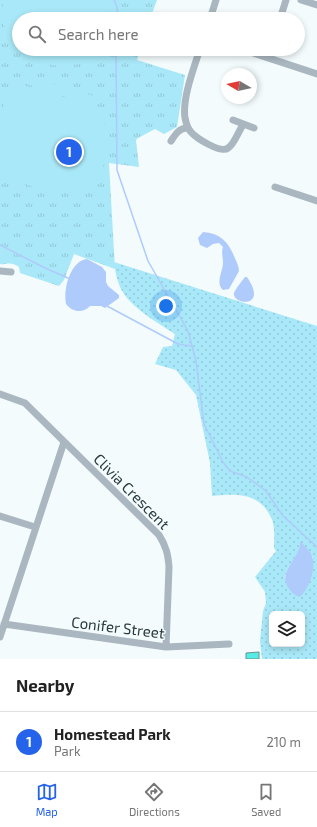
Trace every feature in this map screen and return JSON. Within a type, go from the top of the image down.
[{"type":"street","points":[[212,12],[216,0]]},
{"type":"street","points":[[282,12],[286,0]]},
{"type":"street","points":[[301,0],[317,5]]},
{"type":"street","points":[[198,56],[189,84],[185,104],[187,128],[199,139],[223,150],[231,146],[243,125]]},
{"type":"street","points":[[262,56],[317,74]]},
{"type":"street","points":[[233,120],[254,128]]},
{"type":"street","points":[[171,141],[178,132],[184,128],[187,128]]},
{"type":"street","points":[[275,187],[317,200]]},
{"type":"street","points":[[0,271],[11,272]]},
{"type":"street","name":"Clivia Crescent","points":[[0,394],[25,403],[159,535],[165,544],[168,554],[169,567],[166,647]]},
{"type":"street","points":[[0,637],[64,442]]},
{"type":"street","points":[[0,516],[35,527]]},
{"type":"street","name":"Conifer Street","points":[[4,624],[166,647],[229,644]]},
{"type":"green space","points":[[0,0],[157,0],[153,12],[12,12],[12,56],[138,56],[137,60],[185,75],[177,127],[164,134],[155,129],[136,140],[139,167],[109,163],[115,269],[74,254],[64,280],[59,286],[20,273],[19,267],[13,264],[0,264]]},
{"type":"green space","points":[[3,0],[105,0],[109,12],[12,12],[12,44],[5,31]]},
{"type":"green space","points":[[25,56],[93,56],[81,63],[64,66],[45,64]]},
{"type":"green space","points":[[29,76],[93,96],[90,105],[27,84]]},
{"type":"green space","points":[[26,86],[92,108],[103,116],[105,140],[104,166],[98,181],[91,186],[81,191],[70,192],[45,190],[21,182],[0,172],[1,123],[6,98],[12,91]]},
{"type":"green space","points":[[114,262],[317,326],[317,659],[262,659],[260,641],[263,611],[266,603],[265,592],[255,577],[276,551],[274,548],[274,526],[268,512],[263,505],[257,501],[235,495],[212,496],[210,463],[196,395],[176,370],[155,364],[163,347],[172,346],[175,334],[153,320],[131,302],[125,296],[116,276]],"holes":[[[300,541],[311,553],[313,558],[285,579],[288,569],[300,547]]]},
{"type":"shaded area","points":[[203,232],[218,236],[226,242],[232,251],[239,271],[229,289],[223,290],[219,280],[223,266],[223,247],[219,243],[213,244],[207,248],[200,245],[198,238]]},
{"type":"shaded area","points":[[87,259],[102,267],[106,272],[106,282],[108,286],[119,295],[119,298],[105,308],[101,306],[90,306],[87,309],[78,311],[71,309],[66,304],[65,298],[67,284],[72,270],[76,265]]},
{"type":"shaded area","points":[[245,277],[247,277],[253,287],[254,295],[248,302],[238,300],[234,293]]},
{"type":"shaded area","points":[[300,541],[311,553],[313,558],[313,570],[307,588],[300,597],[295,595],[290,590],[286,583],[285,577],[297,554]]},
{"type":"building","points":[[259,652],[259,659],[246,659],[246,653]]},
{"type":"waterway","points":[[114,0],[117,12]]},
{"type":"waterway","points":[[116,56],[117,170],[148,261],[188,331],[196,361],[204,424],[223,462],[230,471],[247,477],[266,491],[283,516],[317,547]]},
{"type":"waterway","points":[[0,245],[70,279]]},
{"type":"waterway","points":[[107,306],[178,344],[191,346]]},
{"type":"place","name":"Homestead Park","points":[[69,152]]}]
